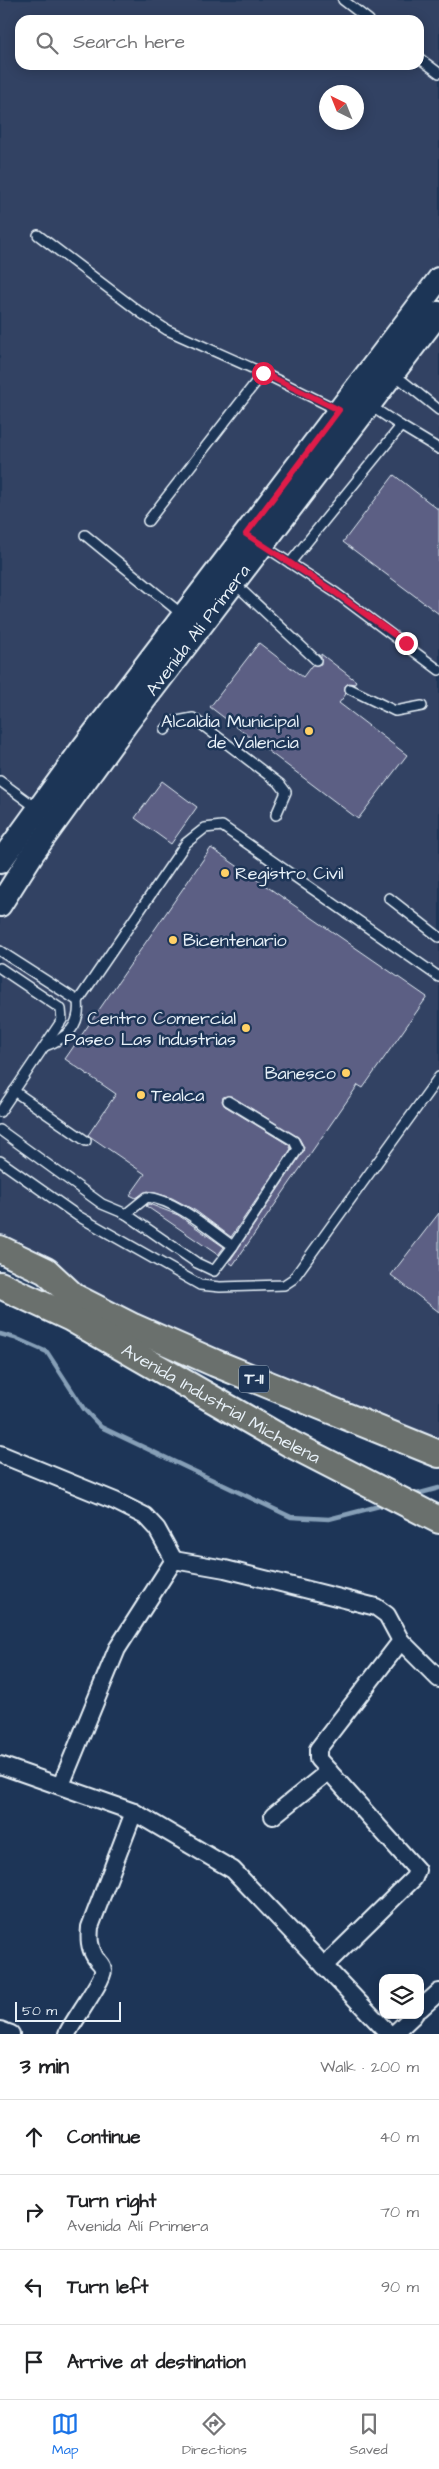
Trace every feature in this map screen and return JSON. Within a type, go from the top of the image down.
[{"type":"main road","name":"Avenida Alí Primera","points":[[3,852],[38,810],[184,616],[254,540],[355,412],[439,279]]},
{"type":"main road","name":"Avenida Alí Primera","points":[[355,412],[385,367],[439,313]]},
{"type":"main road","name":"Avenida Alí Primera","points":[[0,906],[33,852],[233,582],[254,540]]},
{"type":"main road","name":"Avenida Industrial Michelena","points":[[0,1249],[46,1271],[66,1304],[117,1342],[291,1444],[439,1520]]},
{"type":"main road","name":"T-11","points":[[0,1268],[66,1304]]},
{"type":"main road","name":"T-11","points":[[0,1285],[66,1304]]},
{"type":"main road","name":"Avenida Industrial Michelena","points":[[0,1301],[32,1311],[66,1304],[133,1327],[215,1363],[439,1454]]},
{"type":"street","points":[[0,1454],[115,1501],[145,1516],[158,1529],[174,1560]]},
{"type":"street","points":[[174,1560],[225,1569],[376,1606],[387,1615],[401,1641],[439,1679]]},
{"type":"street","points":[[60,1785],[117,1649],[174,1560]]},
{"type":"street","points":[[324,1966],[414,1878],[417,1870],[318,1759],[318,1748],[401,1641]]},
{"type":"street","points":[[0,1765],[134,1812],[233,1870],[388,2034]]},
{"type":"street","points":[[273,1816],[329,1771]]},
{"type":"street","points":[[67,2034],[103,1976],[103,1967],[94,1956],[89,1940],[90,1927],[134,1812]]},
{"type":"street","points":[[424,2005],[439,1992]]},
{"type":"street","points":[[394,2034],[410,2019]]},
{"type":"street","points":[[0,2030],[11,2034]]},
{"type":"lane","points":[[342,0],[362,15]]},
{"type":"lane","points":[[424,62],[439,73]]},
{"type":"lane","points":[[38,235],[141,313],[167,330],[355,412],[401,426],[439,449]]},
{"type":"lane","points":[[385,367],[439,410]]},
{"type":"lane","points":[[148,521],[263,373]]},
{"type":"lane","points":[[290,563],[401,426]]},
{"type":"lane","points":[[85,535],[184,616]]},
{"type":"lane","points":[[254,540],[336,593],[439,670]]},
{"type":"lane","points":[[233,582],[316,660]]},
{"type":"lane","points":[[350,689],[395,711],[422,706]]},
{"type":"lane","points":[[165,730],[172,722],[193,718],[280,784],[286,792],[276,815]]},
{"type":"lane","points":[[0,781],[38,810]]},
{"type":"lane","points":[[45,1046],[62,1040],[72,1029],[80,1014],[78,1001],[186,843],[205,828],[222,826],[439,977]]},
{"type":"lane","points":[[389,898],[439,937]]},
{"type":"lane","points":[[0,951],[78,1001]]},
{"type":"lane","points":[[0,968],[61,1009],[62,1020],[0,1112]]},
{"type":"lane","points":[[0,1161],[78,1216],[192,1282],[200,1285],[220,1287],[284,1285],[293,1278],[439,1077]]},
{"type":"lane","points":[[14,1090],[86,1141]]},
{"type":"lane","points":[[0,1130],[102,1204],[126,1214],[197,1263],[214,1271],[298,1149],[294,1141],[228,1101]]},
{"type":"lane","points":[[126,1214],[147,1197],[156,1198],[196,1220],[233,1246]]},
{"type":"shaded area","points":[[0,0],[439,0],[439,1454],[0,1260]]},
{"type":"building","points":[[394,475],[439,510],[439,614],[343,542]]},
{"type":"building","name":"Alcaldia Municipal de Valencia","points":[[259,643],[303,677],[312,665],[321,664],[321,654],[356,681],[354,684],[349,683],[345,686],[346,694],[339,703],[407,755],[358,819],[210,707]]},
{"type":"building","points":[[162,781],[197,807],[171,844],[135,818]]},
{"type":"building","name":"Centro Comercial Paseo Las Industrias","points":[[211,848],[427,997],[363,1088],[358,1085],[233,1265],[229,1262],[303,1152],[304,1147],[299,1138],[231,1096],[223,1097],[222,1101],[225,1106],[289,1145],[291,1149],[231,1237],[196,1211],[172,1198],[148,1191],[136,1198],[130,1195],[145,1174],[88,1135],[116,1094],[65,1059]]},
{"type":"building","points":[[149,1204],[178,1215],[224,1247],[218,1255],[146,1206]]},
{"type":"building","points":[[439,1213],[439,1312],[391,1275]]},
{"type":"waterway","points":[[0,1334],[15,1338],[47,1352],[84,1409],[101,1427],[291,1517],[329,1519],[387,1504]]},
{"type":"waterway","points":[[413,1495],[439,1488]]},
{"type":"place","name":"Alcaldia Municipal de Valencia","points":[[309,731]]},
{"type":"place","name":"Registro Civil","points":[[225,873]]},
{"type":"place","name":"Bicentenario","points":[[173,940]]},
{"type":"place","name":"Centro Comercial Paseo Las Industrias","points":[[246,1028]]},
{"type":"place","name":"Banesco","points":[[346,1073]]},
{"type":"place","name":"Tealca","points":[[141,1095]]},
{"type":"route","points":[[263,373],[339,410],[246,534],[336,593],[406,643]]}]
